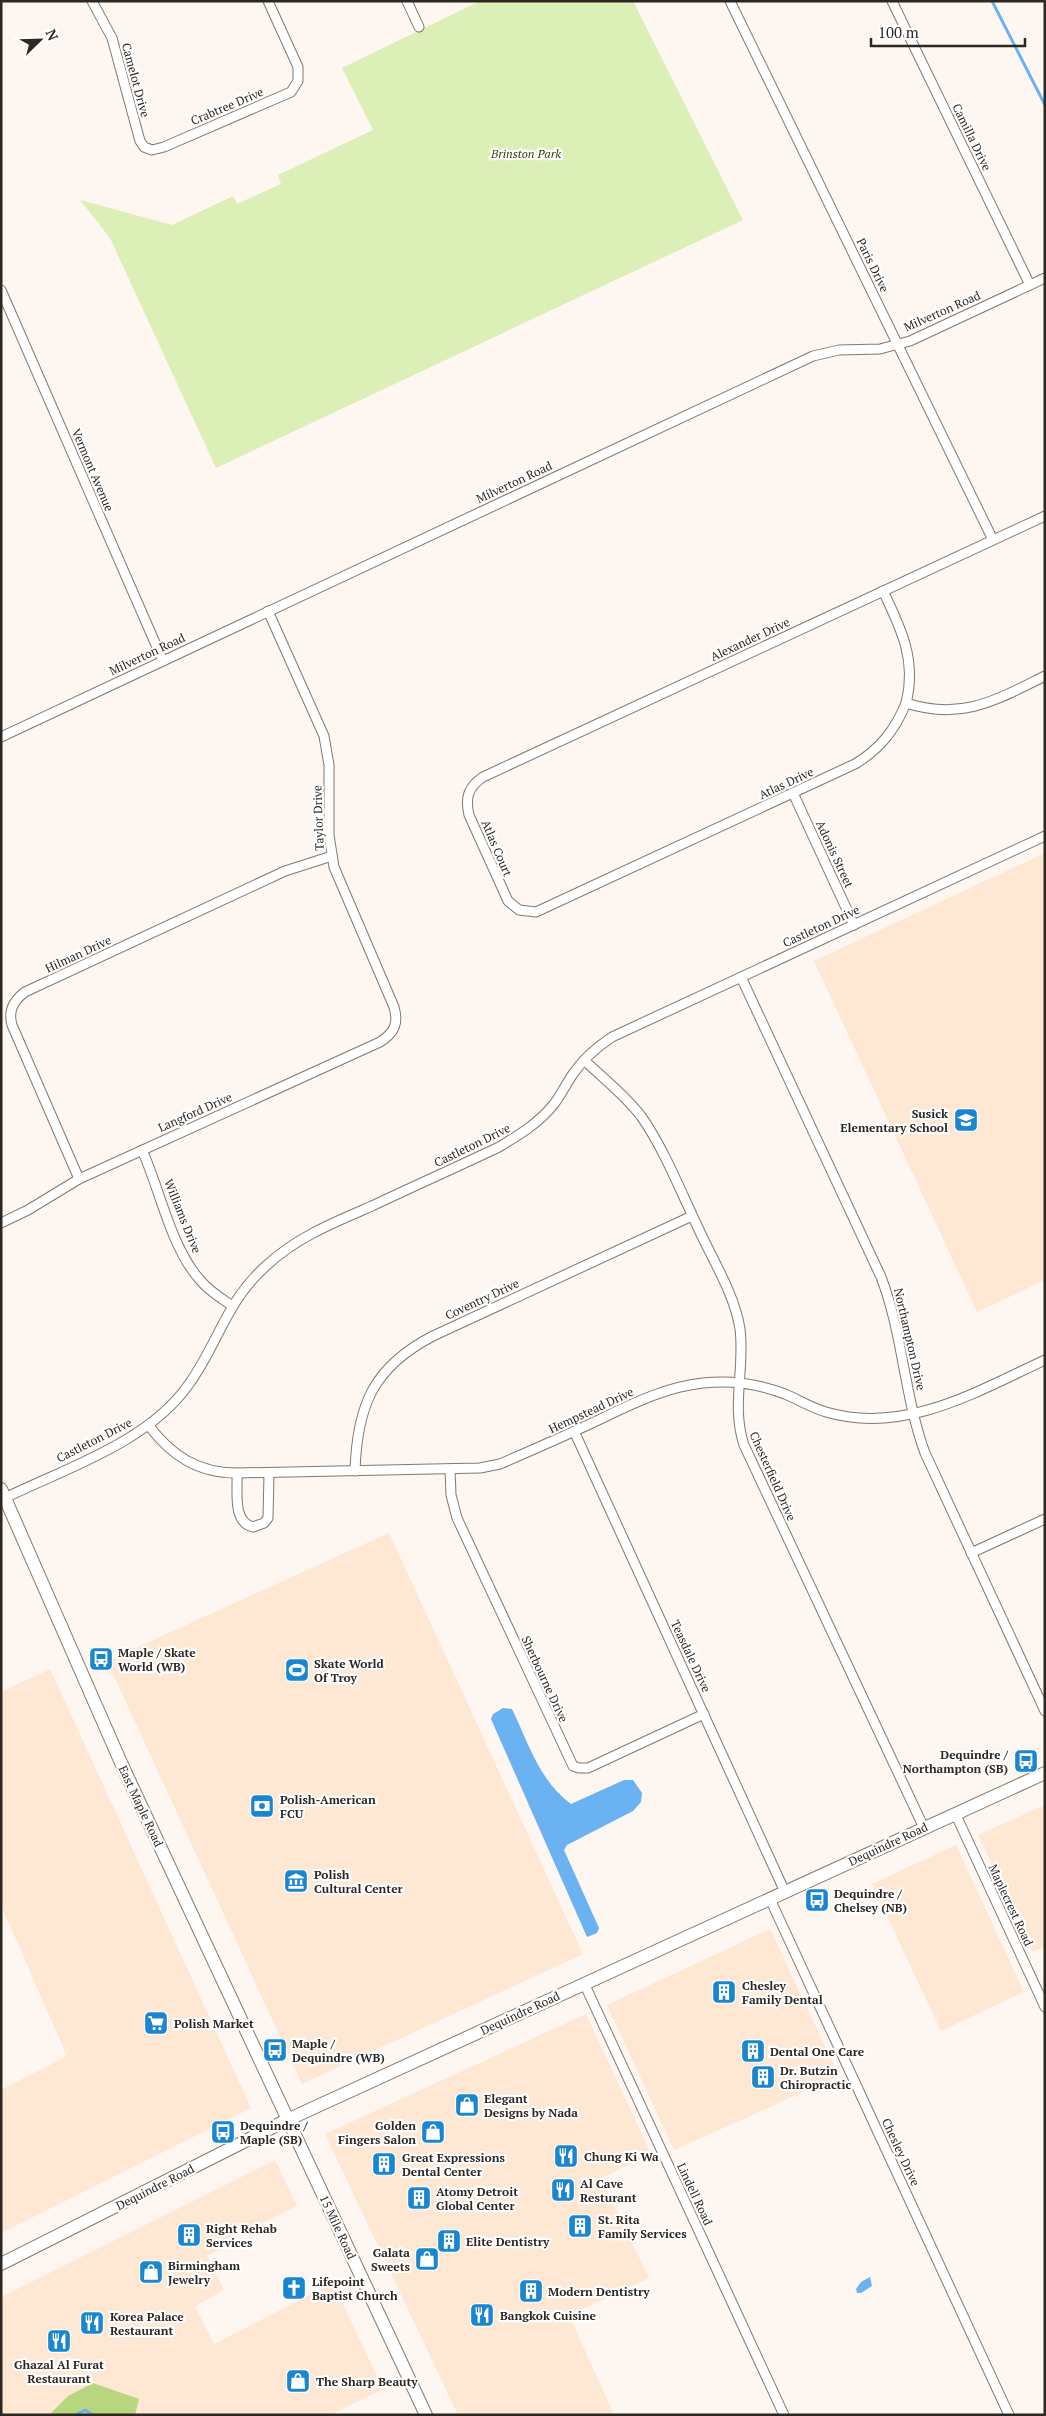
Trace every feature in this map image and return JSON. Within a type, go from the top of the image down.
[{"type":"main road","name":"East Maple Road","points":[[3,1493],[112,1742],[287,2120]]},
{"type":"main road","name":"Dequindre Road","points":[[1,2264],[287,2120],[1045,1773]]},
{"type":"main road","name":"15 Mile Road","points":[[287,2120],[426,2415]]},
{"type":"street","name":"Camelot Drive","points":[[92,1],[112,38],[140,141],[144,147],[152,150],[164,147]]},
{"type":"street","name":"Crabtree Drive","points":[[164,147],[226,119],[284,97],[296,84],[298,67],[268,1]]},
{"type":"street","points":[[407,1],[420,27]]},
{"type":"street","name":"Paris Drive","points":[[730,1],[993,540]]},
{"type":"street","name":"Camilla Drive","points":[[892,1],[1030,285]]},
{"type":"street","name":"Milverton Road","points":[[1,737],[813,356],[839,350],[865,350],[898,344],[913,339],[1045,278]]},
{"type":"street","name":"Vermont Avenue","points":[[1,290],[163,661]]},
{"type":"street","name":"Alexander Drive","points":[[470,789],[483,777],[1045,516]]},
{"type":"street","name":"Atlas Drive","points":[[519,910],[531,913],[541,910],[871,755],[891,733],[906,703],[910,682],[909,657],[904,636],[883,591]]},
{"type":"street","name":"Taylor Drive","points":[[268,611],[324,736],[329,765],[329,835],[332,856],[340,884],[394,1007],[396,1024]]},
{"type":"street","points":[[906,703],[943,711],[971,708],[988,703],[1045,676]]},
{"type":"street","name":"Atlas Court","points":[[470,789],[466,804],[469,815],[504,895],[512,906],[519,910]]},
{"type":"street","name":"Adonis Street","points":[[793,793],[854,925]]},
{"type":"street","name":"Castleton Drive","points":[[3,1493],[120,1442],[149,1426],[189,1386],[202,1365],[231,1306],[250,1280],[268,1264],[306,1237],[499,1147],[522,1134],[555,1104],[573,1073],[584,1060],[612,1037],[1045,836]]},
{"type":"street","name":"Hilman Drive","points":[[79,1179],[12,1025],[11,1011],[14,1003],[24,992],[285,871],[332,856]]},
{"type":"street","name":"Northampton Drive","points":[[741,977],[881,1276],[896,1322],[914,1414],[925,1453],[1045,1711]]},
{"type":"street","name":"Langford Drive","points":[[1,1223],[28,1210],[79,1179],[380,1042],[389,1036],[396,1024]]},
{"type":"street","name":"Chesterfield Drive","points":[[584,1060],[626,1098],[658,1145],[736,1312],[741,1350],[737,1402],[738,1422],[744,1445],[924,1828]]},
{"type":"street","name":"Williams Drive","points":[[142,1150],[169,1222],[192,1269],[210,1290],[231,1306]]},
{"type":"street","name":"Coventry Drive","points":[[355,1471],[357,1435],[365,1404],[379,1379],[403,1354],[433,1336],[692,1216]]},
{"type":"street","name":"Hempstead Drive","points":[[149,1426],[162,1443],[182,1459],[208,1471],[237,1473],[480,1468],[500,1464],[639,1401],[675,1388],[704,1383],[739,1384],[769,1388],[820,1410],[846,1417],[873,1419],[914,1414],[944,1406],[1045,1360]]},
{"type":"street","name":"Teasdale Drive","points":[[574,1431],[785,1892]]},
{"type":"street","name":"Sherbourne Drive","points":[[450,1469],[451,1495],[457,1518],[573,1766],[588,1768],[704,1714]]},
{"type":"street","points":[[237,1473],[239,1514],[242,1521],[253,1527],[264,1523],[268,1518],[268,1472]]},
{"type":"street","points":[[971,1553],[1045,1519]]},
{"type":"street","name":"Maplecrest Road","points":[[956,1814],[1045,2006]]},
{"type":"street","name":"Chesley Drive","points":[[770,1899],[1009,2415]]},
{"type":"street","name":"Lindell Road","points":[[584,1984],[784,2415]]},
{"type":"shaded area","name":"Susick Elementary School","points":[[1045,853],[1045,1280],[977,1312],[814,961]]},
{"type":"shaded area","points":[[389,1533],[583,1954],[302,2084],[107,1661]]},
{"type":"shaded area","points":[[50,1669],[251,2108],[1,2233],[1,2090],[67,2056],[1,1905],[1,1692]]},
{"type":"shaded area","points":[[1045,1805],[1045,1946],[1033,1952],[978,1835]]},
{"type":"shaded area","points":[[956,1845],[1024,1992],[941,2031],[872,1884]]},
{"type":"shaded area","points":[[770,1929],[839,2076],[674,2150],[607,2005]]},
{"type":"shaded area","points":[[586,2014],[651,2154],[601,2178],[649,2278],[569,2315],[614,2415],[458,2415],[325,2134]]},
{"type":"shaded area","points":[[275,2160],[297,2206],[230,2239],[231,2243],[207,2256],[224,2290],[195,2306],[214,2344],[333,2283],[383,2389],[330,2415],[1,2415],[1,2297]]},
{"type":"green space","name":"Brinston Park","points":[[480,1],[633,1],[743,220],[216,468],[110,238],[80,200],[172,225],[233,196],[237,204],[281,184],[278,175],[373,130],[342,68]]},
{"type":"green space","points":[[93,2383],[139,2399],[135,2415],[49,2415],[68,2396]]},
{"type":"water","points":[[503,1708],[512,1709],[543,1773],[560,1795],[571,1804],[624,1780],[633,1780],[642,1793],[641,1802],[633,1811],[567,1845],[564,1850],[599,1928],[597,1933],[587,1937],[491,1719],[493,1714]]},
{"type":"water","points":[[870,2277],[872,2286],[861,2293],[857,2293],[856,2289],[861,2282]]},
{"type":"waterway","points":[[992,1],[1045,105]]},
{"type":"waterway","points":[[75,2415],[85,2410],[93,2415]]},
{"type":"place","name":"Susick Elementary School","points":[[966,1120]]},
{"type":"place","name":"Maple / Skate World (WB)","points":[[101,1659]]},
{"type":"place","name":"Skate World Of Troy","points":[[297,1670]]},
{"type":"place","name":"Dequindre / Northampton (SB)","points":[[1026,1761]]},
{"type":"place","name":"Polish-American FCU","points":[[262,1806]]},
{"type":"place","name":"Polish Cultural Center","points":[[296,1881]]},
{"type":"place","name":"Dequindre / Chelsey (NB)","points":[[817,1900]]},
{"type":"place","name":"Chesley Family Dental","points":[[724,1992]]},
{"type":"place","name":"Polish Market","points":[[156,2023]]},
{"type":"place","name":"Maple / Dequindre (WB)","points":[[275,2050]]},
{"type":"place","name":"Dental One Care","points":[[753,2051]]},
{"type":"place","name":"Dr. Butzin Chiropractic","points":[[763,2077]]},
{"type":"place","name":"Elegant Designs by Nada","points":[[467,2105]]},
{"type":"place","name":"Dequindre / Maple (SB)","points":[[223,2132]]},
{"type":"place","name":"Golden Fingers Salon","points":[[433,2132]]},
{"type":"place","name":"Chung Ki Wa","points":[[566,2156]]},
{"type":"place","name":"Great Expressions Dental Center","points":[[384,2164]]},
{"type":"place","name":"Al Cave Resturant","points":[[563,2190]]},
{"type":"place","name":"Atomy Detroit Global Center","points":[[419,2198]]},
{"type":"place","name":"St. Rita Family Services","points":[[580,2226]]},
{"type":"place","name":"Right Rehab Services","points":[[189,2235]]},
{"type":"place","name":"Elite Dentistry","points":[[449,2241]]},
{"type":"place","name":"Galata Sweets","points":[[427,2259]]},
{"type":"place","name":"Birmingham Jewelry","points":[[151,2272]]},
{"type":"place","name":"Lifepoint Baptist Church","points":[[294,2288]]},
{"type":"place","name":"Modern Dentistry","points":[[531,2291]]},
{"type":"place","name":"Bangkok Cuisine","points":[[482,2315]]},
{"type":"place","name":"Korea Palace Restaurant","points":[[92,2323]]},
{"type":"place","name":"Ghazal Al Furat Restaurant","points":[[59,2341]]},
{"type":"place","name":"The Sharp Beauty","points":[[298,2381]]}]
